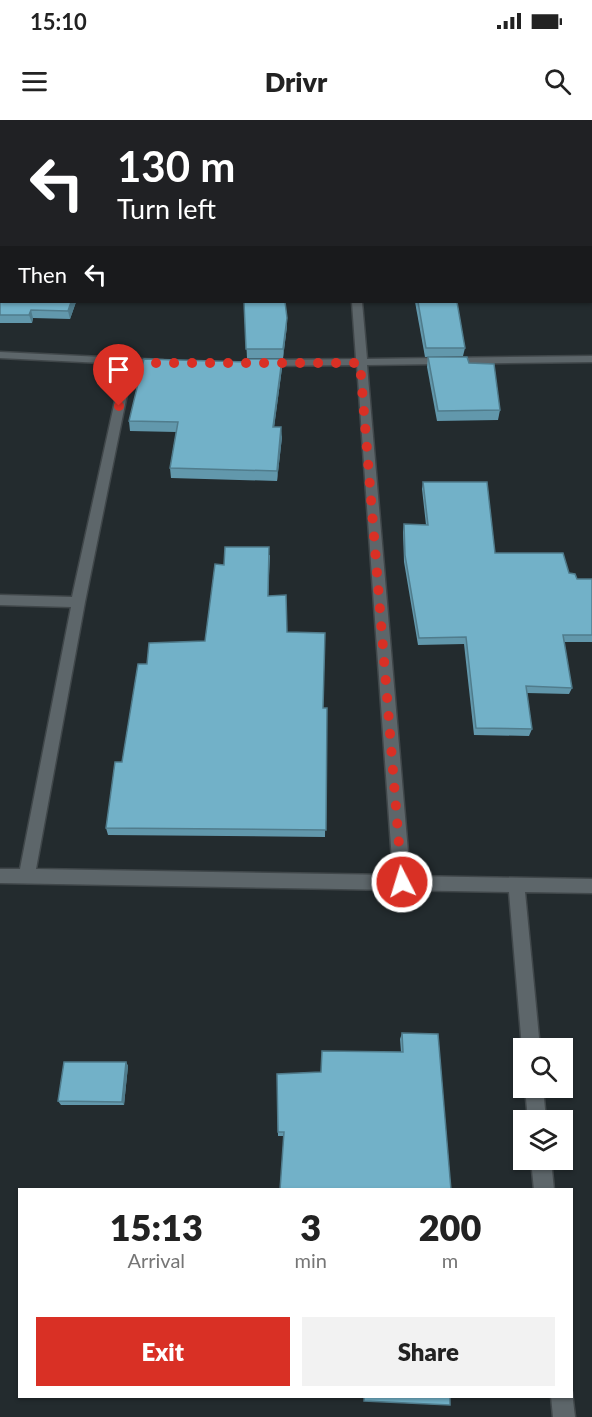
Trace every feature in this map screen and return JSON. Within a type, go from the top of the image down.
[{"type":"street","points":[[357,303],[402,882]]},
{"type":"street","points":[[0,355],[128,363],[174,363]]},
{"type":"street","points":[[256,363],[592,359]]},
{"type":"street","points":[[27,877],[78,602],[128,363]]},
{"type":"street","points":[[0,600],[78,602]]},
{"type":"street","points":[[0,876],[592,886]]},
{"type":"street","points":[[516,884],[530,1038]]},
{"type":"street","points":[[542,1170],[544,1188]]},
{"type":"street","points":[[562,1398],[564,1417]]},
{"type":"building","points":[[0,303],[71,303],[68,311],[31,310],[29,315],[0,315]]},
{"type":"building","points":[[244,303],[285,303],[287,318],[283,349],[246,349]]},
{"type":"building","points":[[418,303],[457,303],[465,348],[426,348]]},
{"type":"building","points":[[428,357],[467,357],[469,363],[494,364],[500,410],[438,411]]},
{"type":"building","points":[[144,359],[247,362],[247,359],[282,359],[273,427],[281,427],[277,471],[170,468],[178,422],[129,421]]},
{"type":"building","points":[[423,482],[487,482],[495,553],[563,553],[569,573],[575,574],[577,579],[592,579],[592,635],[563,635],[572,688],[526,686],[532,729],[476,728],[466,637],[419,638],[405,555],[404,524],[428,525]]},
{"type":"building","points":[[225,547],[269,547],[268,596],[286,595],[287,632],[325,633],[323,708],[327,708],[326,830],[106,828],[115,762],[122,762],[138,664],[147,664],[149,643],[205,641],[215,564],[224,565]]},
{"type":"building","points":[[402,1033],[438,1034],[451,1188],[280,1188],[284,1132],[278,1132],[277,1074],[321,1072],[322,1051],[403,1052]]},
{"type":"building","points":[[64,1062],[126,1062],[122,1102],[58,1101]]},
{"type":"building","points":[[364,1398],[450,1398],[450,1405],[364,1401]]},
{"type":"route","points":[[119,406],[128,363],[360,363],[402,882]]}]
